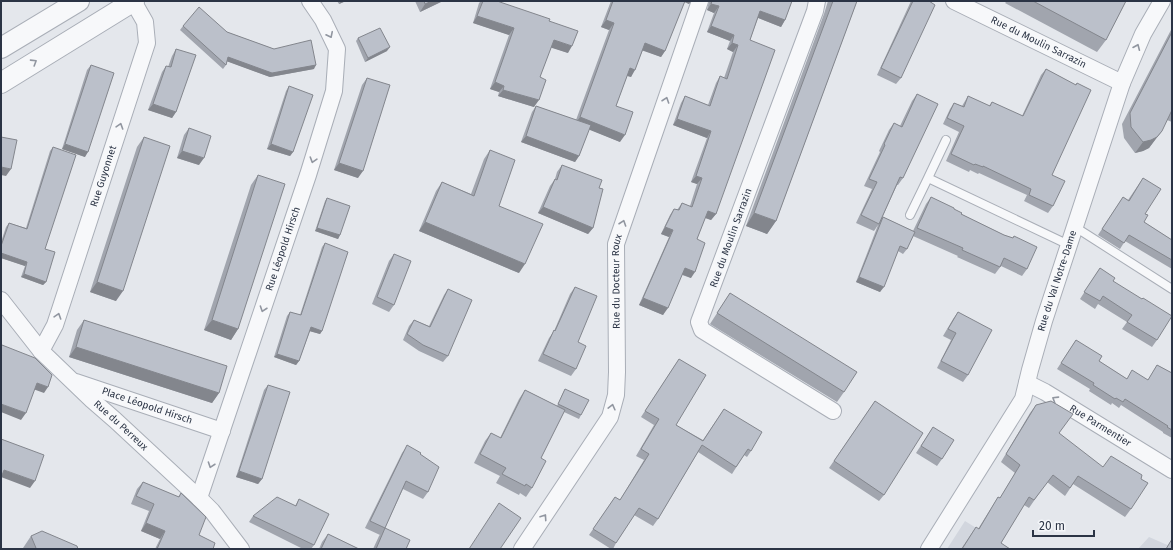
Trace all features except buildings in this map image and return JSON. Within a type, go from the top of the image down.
[{"type":"street","points":[[1,48],[79,1]]},
{"type":"street","points":[[1,82],[134,1]]},
{"type":"street","name":"Rue Guyonnet","points":[[41,351],[55,325],[147,43],[145,22],[134,1]]},
{"type":"street","name":"Rue Léopold Hirsch","points":[[199,498],[308,175],[334,91],[337,49],[323,20],[310,1]]},
{"type":"street","name":"Rue du Docteur Roux","points":[[522,549],[610,417],[616,395],[618,372],[616,244],[700,1]]},
{"type":"street","name":"Rue du Moulin Sarrazin","points":[[817,1],[815,11],[699,322],[702,330],[833,412]]},
{"type":"street","name":"Rue du Val Notre-Dame","points":[[929,549],[1023,399],[1044,321],[1122,82],[1143,34],[1162,1]]},
{"type":"street","name":"Rue du Moulin Sarrazin","points":[[962,3],[1122,82]]},
{"type":"street","name":"Rue du Perreux","points":[[3,307],[41,351],[212,511],[241,549]]},
{"type":"street","name":"Place Léopold Hirsch","points":[[73,381],[222,430]]},
{"type":"street","name":"Rue Parmentier","points":[[1027,383],[1045,392],[1172,470]]},
{"type":"lane","points":[[910,215],[946,140]]},
{"type":"lane","points":[[928,178],[1069,245]]},
{"type":"lane","points":[[1075,228],[1172,289]]},
{"type":"shaded area","points":[[965,521],[1010,549],[947,549]]},
{"type":"shaded area","points":[[1149,537],[1172,547],[1172,549],[1138,549]]}]
